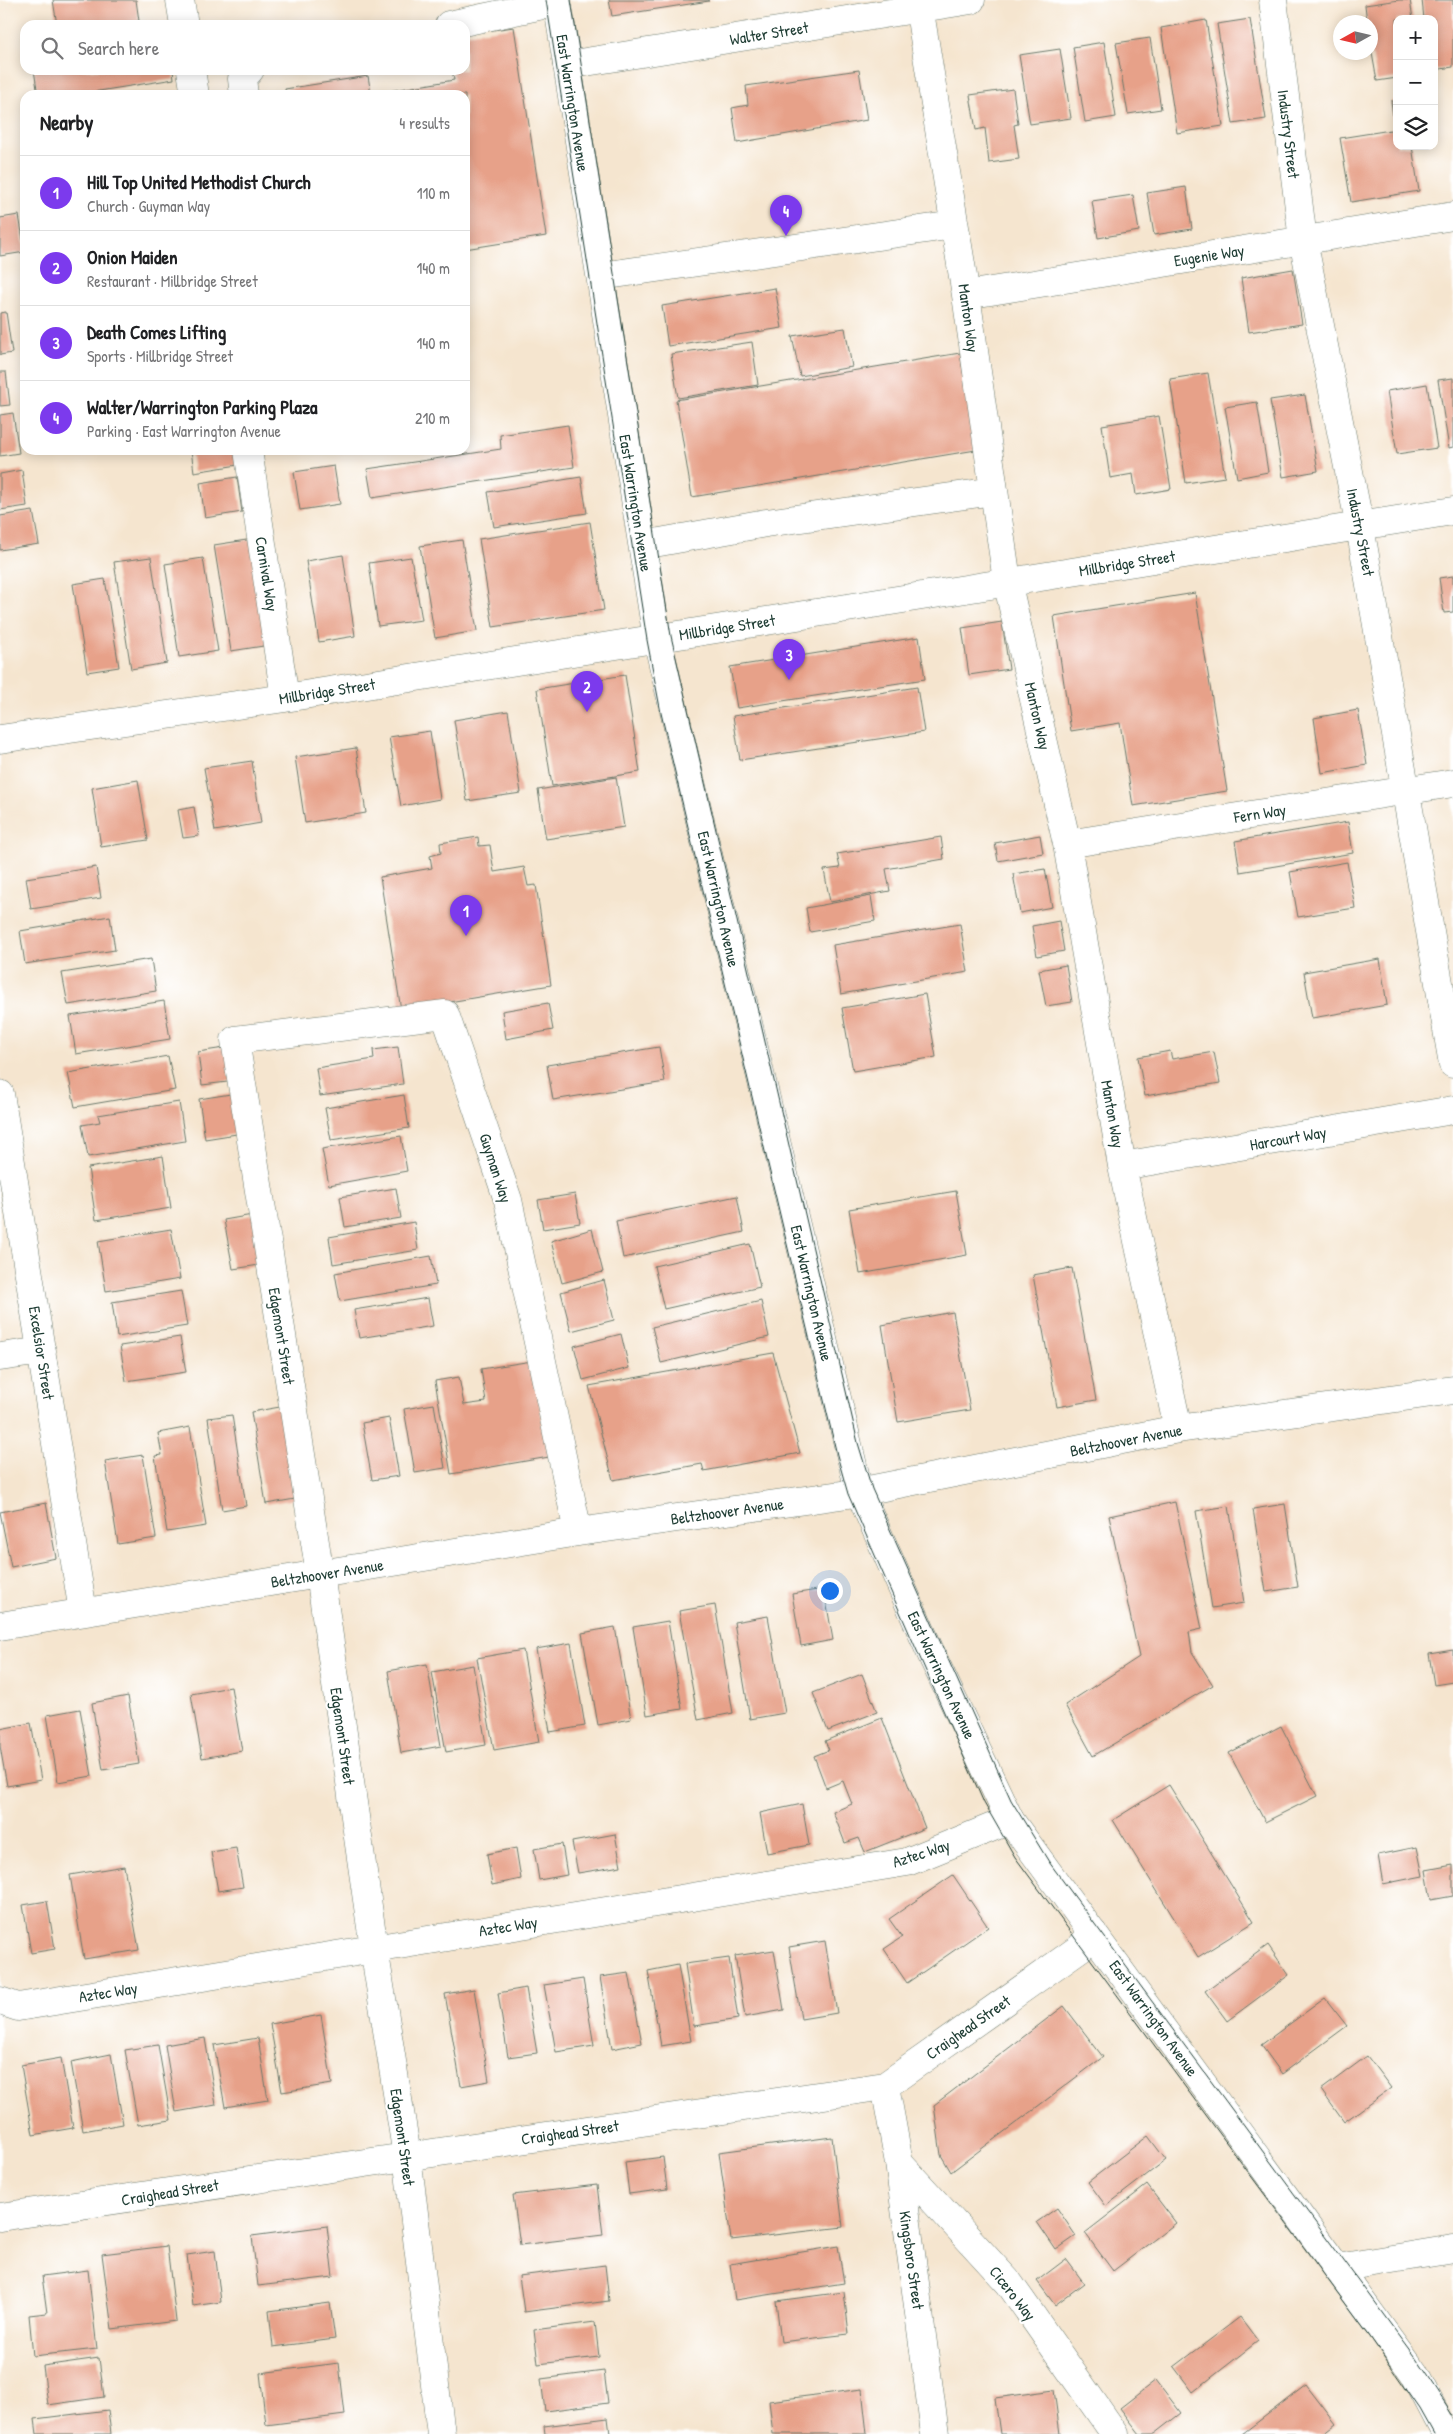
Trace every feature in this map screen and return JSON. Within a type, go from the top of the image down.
[{"type":"street","points":[[180,0],[183,20]]},
{"type":"street","name":"Walter Street","points":[[567,65],[918,5],[971,0]]},
{"type":"street","name":"Industry Street","points":[[1272,0],[1303,240],[1360,527],[1453,1064]]},
{"type":"street","points":[[470,21],[557,1]]},
{"type":"street","name":"East Warrington Avenue","points":[[557,1],[658,639],[859,1492],[930,1651],[1010,1820],[1414,2373],[1446,2434]]},
{"type":"street","name":"Manton Way","points":[[918,5],[966,295],[1007,581],[1067,844],[1122,1166],[1178,1429]]},
{"type":"street","points":[[192,75],[194,90]]},
{"type":"street","points":[[243,90],[242,79],[246,75]]},
{"type":"street","name":"Eugenie Way","points":[[966,295],[1453,216]]},
{"type":"street","points":[[601,276],[954,225]]},
{"type":"street","name":"Carnival Way","points":[[249,455],[285,698]]},
{"type":"street","points":[[643,546],[766,523],[994,491]]},
{"type":"street","name":"Millbridge Street","points":[[0,739],[285,698],[1453,511]]},
{"type":"street","name":"Fern Way","points":[[1067,844],[1453,783]]},
{"type":"street","name":"Guyman Way","points":[[235,1040],[445,1014],[508,1200],[578,1532]]},
{"type":"street","name":"Edgemont Street","points":[[235,1040],[320,1574],[374,1948],[407,2156],[441,2434]]},
{"type":"street","name":"Excelsior Street","points":[[0,1094],[84,1612]]},
{"type":"street","name":"Harcourt Way","points":[[1122,1166],[1453,1110]]},
{"type":"street","points":[[0,1357],[42,1351]]},
{"type":"street","name":"Beltzhoover Avenue","points":[[0,1626],[578,1532],[859,1492],[1178,1429],[1453,1390]]},
{"type":"street","name":"Aztec Way","points":[[0,2000],[18,2007],[907,1862],[1010,1820]]},
{"type":"street","name":"Craighead Street","points":[[0,2217],[885,2086],[1080,1948],[1093,1933]]},
{"type":"street","name":"Kingsboro Street","points":[[885,2086],[899,2162],[935,2434]]},
{"type":"street","name":"Cicero Way","points":[[899,2162],[1009,2283],[1115,2434]]},
{"type":"street","points":[[1337,2268],[1453,2249]]},
{"type":"building","points":[[53,0],[136,0],[139,20],[56,20]]},
{"type":"building","points":[[609,0],[708,0],[709,1],[612,16]]},
{"type":"building","points":[[1410,0],[1412,15],[1393,15],[1393,79],[1377,81],[1373,60],[1378,60],[1378,15],[1366,15],[1365,5]]},
{"type":"building","points":[[1422,0],[1453,0],[1453,67],[1438,69],[1438,15],[1424,15]]},
{"type":"building","points":[[1250,19],[1266,119],[1233,124],[1217,24]]},
{"type":"building","points":[[1206,20],[1223,126],[1177,133],[1161,28]]},
{"type":"building","points":[[514,27],[546,236],[470,248],[470,90],[395,90],[454,80],[453,75],[470,75],[470,33]]},
{"type":"building","points":[[1150,38],[1161,109],[1128,114],[1116,43]]},
{"type":"building","points":[[1104,42],[1116,117],[1085,122],[1073,47]]},
{"type":"building","points":[[1060,49],[1071,118],[1030,124],[1019,55]]},
{"type":"building","points":[[859,70],[867,120],[737,143],[732,108],[748,105],[746,86]]},
{"type":"building","points":[[35,75],[174,75],[174,79],[105,90],[37,90]]},
{"type":"building","points":[[368,76],[370,90],[285,89]]},
{"type":"building","points":[[1013,89],[1018,124],[1014,125],[1019,159],[989,163],[985,128],[976,130],[970,95]]},
{"type":"building","points":[[1393,130],[1393,150],[1413,150],[1419,191],[1351,202],[1340,138]]},
{"type":"building","points":[[1186,187],[1192,229],[1154,235],[1147,193]]},
{"type":"building","points":[[1133,195],[1139,231],[1098,238],[1092,201]]},
{"type":"building","points":[[19,215],[20,253],[0,256],[0,218]]},
{"type":"building","points":[[1293,269],[1302,324],[1249,332],[1241,278]]},
{"type":"building","points":[[775,288],[782,328],[668,346],[662,306]]},
{"type":"building","points":[[6,312],[12,353],[0,355],[0,313]]},
{"type":"building","points":[[845,328],[852,367],[800,376],[792,336]]},
{"type":"building","points":[[752,342],[758,385],[678,398],[671,354]]},
{"type":"building","points":[[960,353],[976,450],[692,497],[676,400]]},
{"type":"building","points":[[0,372],[6,372],[10,405],[0,406]]},
{"type":"building","points":[[1208,373],[1225,477],[1186,483],[1170,379]]},
{"type":"building","points":[[1453,378],[1453,447],[1449,448],[1438,380]]},
{"type":"building","points":[[1427,384],[1437,448],[1397,454],[1387,391]]},
{"type":"building","points":[[1305,395],[1318,471],[1283,477],[1270,400]]},
{"type":"building","points":[[1257,402],[1268,472],[1237,478],[1225,407]]},
{"type":"building","points":[[13,413],[19,453],[0,456],[0,415]]},
{"type":"building","points":[[1159,416],[1171,489],[1136,495],[1133,474],[1110,478],[1102,425]]},
{"type":"building","points":[[568,425],[574,467],[372,498],[367,469],[501,449],[500,435]]},
{"type":"building","points":[[192,455],[236,455],[238,465],[194,472]]},
{"type":"building","points":[[334,466],[340,504],[300,510],[294,472]]},
{"type":"building","points":[[22,470],[27,506],[0,510],[0,474]]},
{"type":"building","points":[[237,477],[242,512],[205,518],[200,483]]},
{"type":"building","points":[[581,477],[587,513],[494,527],[488,492]]},
{"type":"building","points":[[33,511],[39,544],[0,550],[0,516]]},
{"type":"building","points":[[590,522],[604,610],[493,627],[479,539]]},
{"type":"building","points":[[253,539],[270,645],[231,651],[214,545]]},
{"type":"building","points":[[462,540],[477,631],[435,638],[420,546]]},
{"type":"building","points":[[343,555],[355,636],[319,642],[306,561]]},
{"type":"building","points":[[151,557],[167,663],[131,669],[114,562]]},
{"type":"building","points":[[411,557],[422,620],[378,626],[369,563]]},
{"type":"building","points":[[203,558],[218,651],[179,657],[165,564]]},
{"type":"building","points":[[1453,576],[1453,612],[1444,613],[1439,578]]},
{"type":"building","points":[[105,579],[119,667],[87,672],[73,584]]},
{"type":"building","points":[[1195,593],[1227,791],[1133,806],[1120,723],[1071,731],[1054,616]]},
{"type":"building","points":[[1002,622],[1009,669],[969,675],[962,628]]},
{"type":"building","points":[[919,637],[925,679],[737,708],[730,667]]},
{"type":"building","points":[[625,675],[640,772],[552,786],[537,689]]},
{"type":"building","points":[[917,687],[924,732],[740,760],[733,716]]},
{"type":"building","points":[[1358,710],[1367,765],[1322,773],[1314,718]]},
{"type":"building","points":[[508,711],[521,793],[467,801],[454,720]]},
{"type":"building","points":[[430,731],[440,799],[401,806],[389,737]]},
{"type":"building","points":[[356,748],[366,813],[305,823],[295,757]]},
{"type":"building","points":[[252,761],[261,823],[215,831],[204,768]]},
{"type":"building","points":[[616,777],[624,827],[546,839],[538,790]]},
{"type":"building","points":[[138,780],[148,840],[101,847],[92,788]]},
{"type":"building","points":[[194,807],[199,836],[183,838],[178,810]]},
{"type":"building","points":[[1348,822],[1353,853],[1240,872],[1235,841]]},
{"type":"building","points":[[1040,835],[1043,853],[998,861],[995,843]]},
{"type":"building","points":[[478,837],[479,846],[490,845],[494,872],[524,867],[528,886],[536,885],[551,985],[401,1010],[380,877],[432,868],[430,856],[441,853],[440,843]]},
{"type":"building","points":[[941,837],[944,859],[886,869],[890,891],[830,902],[824,870],[840,868],[837,854]]},
{"type":"building","points":[[1347,862],[1355,908],[1298,917],[1290,872]]},
{"type":"building","points":[[96,867],[101,898],[31,909],[26,878]]},
{"type":"building","points":[[1045,869],[1052,907],[1020,913],[1013,874]]},
{"type":"building","points":[[871,896],[875,921],[810,932],[806,908]]},
{"type":"building","points":[[110,916],[115,950],[25,964],[20,931]]},
{"type":"building","points":[[1059,921],[1064,951],[1037,956],[1032,926]]},
{"type":"building","points":[[960,924],[968,972],[841,994],[833,945]]},
{"type":"building","points":[[151,959],[156,991],[68,1005],[62,973]]},
{"type":"building","points":[[1380,959],[1387,1005],[1312,1018],[1304,972]]},
{"type":"building","points":[[1066,965],[1072,1002],[1046,1006],[1039,970]]},
{"type":"building","points":[[925,994],[936,1057],[853,1071],[842,1008]]},
{"type":"building","points":[[164,1001],[170,1039],[76,1054],[70,1016]]},
{"type":"building","points":[[548,1003],[553,1030],[506,1039],[502,1011]]},
{"type":"building","points":[[231,1047],[236,1081],[202,1085],[198,1052]]},
{"type":"building","points":[[398,1047],[403,1084],[320,1096],[316,1068],[374,1059],[373,1050]]},
{"type":"building","points":[[659,1047],[665,1082],[553,1100],[547,1065]]},
{"type":"building","points":[[1170,1051],[1172,1059],[1214,1052],[1220,1083],[1145,1096],[1138,1057]]},
{"type":"building","points":[[168,1056],[175,1090],[75,1107],[68,1073]]},
{"type":"building","points":[[237,1093],[243,1133],[205,1139],[199,1099]]},
{"type":"building","points":[[404,1095],[409,1128],[331,1140],[325,1108]]},
{"type":"building","points":[[179,1102],[185,1141],[88,1157],[82,1125],[100,1122],[98,1115]]},
{"type":"building","points":[[401,1136],[407,1171],[329,1185],[322,1149]]},
{"type":"building","points":[[163,1156],[171,1208],[96,1220],[88,1168]]},
{"type":"building","points":[[396,1188],[401,1218],[345,1227],[340,1197]]},
{"type":"building","points":[[956,1191],[967,1255],[860,1274],[849,1209]]},
{"type":"building","points":[[575,1194],[580,1223],[543,1229],[538,1200]]},
{"type":"building","points":[[737,1196],[744,1232],[623,1258],[616,1221]]},
{"type":"building","points":[[258,1214],[266,1264],[233,1269],[224,1220]]},
{"type":"building","points":[[414,1222],[418,1250],[333,1264],[329,1237]]},
{"type":"building","points":[[171,1229],[180,1279],[106,1291],[98,1241]]},
{"type":"building","points":[[592,1229],[603,1272],[562,1283],[551,1241]]},
{"type":"building","points":[[750,1244],[760,1287],[664,1309],[654,1266]]},
{"type":"building","points":[[431,1256],[436,1285],[340,1301],[335,1273]]},
{"type":"building","points":[[1072,1268],[1096,1400],[1057,1407],[1033,1275]]},
{"type":"building","points":[[604,1280],[614,1320],[571,1331],[561,1292]]},
{"type":"building","points":[[181,1291],[187,1326],[117,1337],[112,1302]]},
{"type":"building","points":[[428,1298],[433,1326],[359,1338],[354,1310]]},
{"type":"building","points":[[761,1301],[769,1337],[661,1363],[652,1327]]},
{"type":"building","points":[[953,1312],[970,1410],[898,1422],[882,1325]]},
{"type":"building","points":[[621,1334],[629,1368],[583,1380],[574,1346]]},
{"type":"building","points":[[180,1337],[186,1372],[126,1381],[120,1346]]},
{"type":"building","points":[[773,1353],[800,1453],[704,1471],[702,1464],[613,1480],[589,1386]]},
{"type":"building","points":[[532,1361],[549,1457],[451,1474],[435,1381],[459,1377],[464,1405],[486,1402],[481,1369]]},
{"type":"building","points":[[434,1404],[445,1468],[415,1473],[404,1409]]},
{"type":"building","points":[[280,1407],[295,1499],[266,1504],[251,1412]]},
{"type":"building","points":[[232,1415],[246,1506],[222,1510],[208,1418]]},
{"type":"building","points":[[389,1418],[399,1476],[372,1480],[362,1423]]},
{"type":"building","points":[[190,1427],[206,1526],[167,1532],[155,1456],[162,1455],[158,1433]]},
{"type":"building","points":[[143,1455],[156,1538],[118,1544],[105,1461]]},
{"type":"building","points":[[1175,1502],[1202,1629],[1189,1632],[1192,1652],[1213,1685],[1093,1756],[1065,1705],[1139,1657],[1109,1516]]},
{"type":"building","points":[[46,1503],[56,1558],[11,1567],[0,1512]]},
{"type":"building","points":[[1285,1504],[1298,1587],[1266,1592],[1253,1509]]},
{"type":"building","points":[[1229,1506],[1244,1603],[1212,1608],[1196,1511]]},
{"type":"building","points":[[824,1589],[833,1640],[801,1646],[792,1594]]},
{"type":"building","points":[[715,1605],[733,1713],[698,1720],[679,1611]]},
{"type":"building","points":[[768,1616],[785,1713],[750,1719],[734,1622]]},
{"type":"building","points":[[668,1621],[682,1709],[647,1715],[633,1627]]},
{"type":"building","points":[[615,1627],[631,1719],[598,1725],[582,1633]]},
{"type":"building","points":[[571,1643],[585,1726],[550,1732],[536,1649]]},
{"type":"building","points":[[523,1650],[539,1742],[494,1750],[477,1658]]},
{"type":"building","points":[[1453,1650],[1453,1682],[1434,1685],[1429,1654]]},
{"type":"building","points":[[427,1664],[441,1746],[401,1753],[388,1671]]},
{"type":"building","points":[[473,1665],[486,1745],[446,1752],[432,1672]]},
{"type":"building","points":[[862,1674],[877,1712],[828,1731],[813,1693]]},
{"type":"building","points":[[231,1687],[242,1751],[202,1758],[191,1694]]},
{"type":"building","points":[[128,1696],[139,1764],[103,1770],[92,1703]]},
{"type":"building","points":[[80,1709],[92,1776],[58,1782],[47,1715]]},
{"type":"building","points":[[882,1718],[925,1828],[865,1852],[859,1838],[845,1843],[833,1812],[852,1804],[843,1781],[826,1788],[814,1756],[829,1750],[825,1741]]},
{"type":"building","points":[[31,1723],[41,1780],[7,1786],[0,1746],[0,1729]]},
{"type":"building","points":[[1281,1726],[1317,1796],[1265,1822],[1229,1753]]},
{"type":"building","points":[[1169,1785],[1254,1922],[1198,1957],[1113,1820]]},
{"type":"building","points":[[802,1804],[809,1845],[767,1853],[760,1813]]},
{"type":"building","points":[[615,1834],[621,1866],[578,1873],[572,1842]]},
{"type":"building","points":[[562,1844],[567,1875],[539,1880],[534,1849]]},
{"type":"building","points":[[1417,1847],[1423,1876],[1383,1884],[1378,1855]]},
{"type":"building","points":[[236,1848],[243,1887],[218,1891],[211,1852]]},
{"type":"building","points":[[516,1848],[521,1879],[492,1885],[487,1854]]},
{"type":"building","points":[[1453,1865],[1453,1896],[1431,1900],[1426,1870]]},
{"type":"building","points":[[124,1866],[139,1950],[84,1959],[70,1875]]},
{"type":"building","points":[[953,1875],[988,1927],[907,1983],[884,1949],[902,1937],[889,1919]]},
{"type":"building","points":[[47,1901],[55,1949],[31,1953],[23,1905]]},
{"type":"building","points":[[825,1941],[837,2013],[801,2019],[789,1947]]},
{"type":"building","points":[[1268,1945],[1289,1975],[1227,2021],[1205,1991]]},
{"type":"building","points":[[774,1950],[784,2010],[745,2017],[735,1956]]},
{"type":"building","points":[[729,1958],[738,2019],[694,2026],[685,1964]]},
{"type":"building","points":[[678,1965],[691,2041],[661,2046],[648,1971]]},
{"type":"building","points":[[629,1973],[642,2043],[612,2049],[600,1977]]},
{"type":"building","points":[[583,1979],[594,2046],[556,2052],[544,1985]]},
{"type":"building","points":[[526,1988],[537,2053],[508,2057],[498,1993]]},
{"type":"building","points":[[474,1989],[489,2081],[461,2086],[445,1994]]},
{"type":"building","points":[[1325,1998],[1347,2026],[1282,2074],[1261,2045]]},
{"type":"building","points":[[1064,2006],[1103,2057],[951,2172],[941,2155],[934,2105]]},
{"type":"building","points":[[321,2015],[332,2084],[282,2092],[270,2024]]},
{"type":"building","points":[[205,2038],[216,2105],[176,2112],[165,2045]]},
{"type":"building","points":[[258,2038],[268,2100],[225,2107],[214,2045]]},
{"type":"building","points":[[158,2045],[171,2120],[138,2125],[125,2050]]},
{"type":"building","points":[[111,2054],[123,2124],[83,2131],[71,2062]]},
{"type":"building","points":[[1367,2056],[1391,2088],[1344,2122],[1321,2090]]},
{"type":"building","points":[[61,2058],[73,2128],[33,2135],[21,2065]]},
{"type":"building","points":[[1148,2136],[1166,2160],[1106,2206],[1088,2182]]},
{"type":"building","points":[[832,2137],[843,2227],[731,2240],[719,2152]]},
{"type":"building","points":[[663,2157],[667,2189],[629,2194],[625,2162]]},
{"type":"building","points":[[597,2185],[603,2235],[520,2245],[513,2195]]},
{"type":"building","points":[[1147,2185],[1176,2223],[1113,2271],[1085,2233]]},
{"type":"building","points":[[1057,2208],[1076,2236],[1056,2250],[1037,2222]]},
{"type":"building","points":[[327,2226],[333,2277],[258,2286],[252,2236]]},
{"type":"building","points":[[167,2246],[176,2321],[112,2329],[102,2254]]},
{"type":"building","points":[[838,2246],[844,2283],[735,2300],[730,2264]]},
{"type":"building","points":[[215,2251],[221,2302],[193,2306],[187,2255]]},
{"type":"building","points":[[1066,2259],[1084,2283],[1055,2305],[1037,2281]]},
{"type":"building","points":[[605,2265],[609,2301],[524,2312],[519,2276]]},
{"type":"building","points":[[88,2270],[97,2349],[33,2356],[29,2315],[47,2313],[42,2276]]},
{"type":"building","points":[[844,2292],[849,2334],[781,2342],[776,2301]]},
{"type":"building","points":[[330,2303],[335,2339],[273,2347],[269,2311]]},
{"type":"building","points":[[1240,2317],[1258,2341],[1193,2392],[1174,2367]]},
{"type":"building","points":[[595,2322],[599,2357],[538,2364],[534,2330]]},
{"type":"building","points":[[99,2358],[104,2397],[48,2405],[43,2366]]},
{"type":"building","points":[[339,2363],[345,2415],[266,2425],[260,2373]]},
{"type":"building","points":[[604,2371],[608,2403],[545,2411],[541,2379]]},
{"type":"building","points":[[1156,2380],[1181,2413],[1154,2434],[1140,2434],[1120,2408]]},
{"type":"building","points":[[1306,2385],[1336,2424],[1323,2434],[1242,2434]]},
{"type":"building","points":[[862,2389],[867,2434],[773,2434],[769,2401]]},
{"type":"building","points":[[1054,2390],[1060,2434],[1000,2434],[995,2398]]},
{"type":"building","points":[[108,2410],[111,2434],[37,2434],[35,2419]]},
{"type":"building","points":[[608,2418],[610,2434],[545,2434],[544,2426]]},
{"type":"tram line","points":[[546,0],[647,640],[661,713],[837,1455],[848,1494],[984,1803],[1015,1857],[1368,2334],[1420,2409],[1434,2434]]},
{"type":"tram line","points":[[571,0],[671,636],[858,1443],[872,1489],[1011,1800],[1049,1862],[1414,2356],[1453,2415]]},
{"type":"place","name":"Walter/Warrington Parking Plaza","points":[[786,236]]},
{"type":"place","name":"Death Comes Lifting","points":[[789,680]]},
{"type":"place","name":"Onion Maiden","points":[[587,712]]},
{"type":"place","name":"Hill Top United Methodist Church","points":[[466,936]]}]
